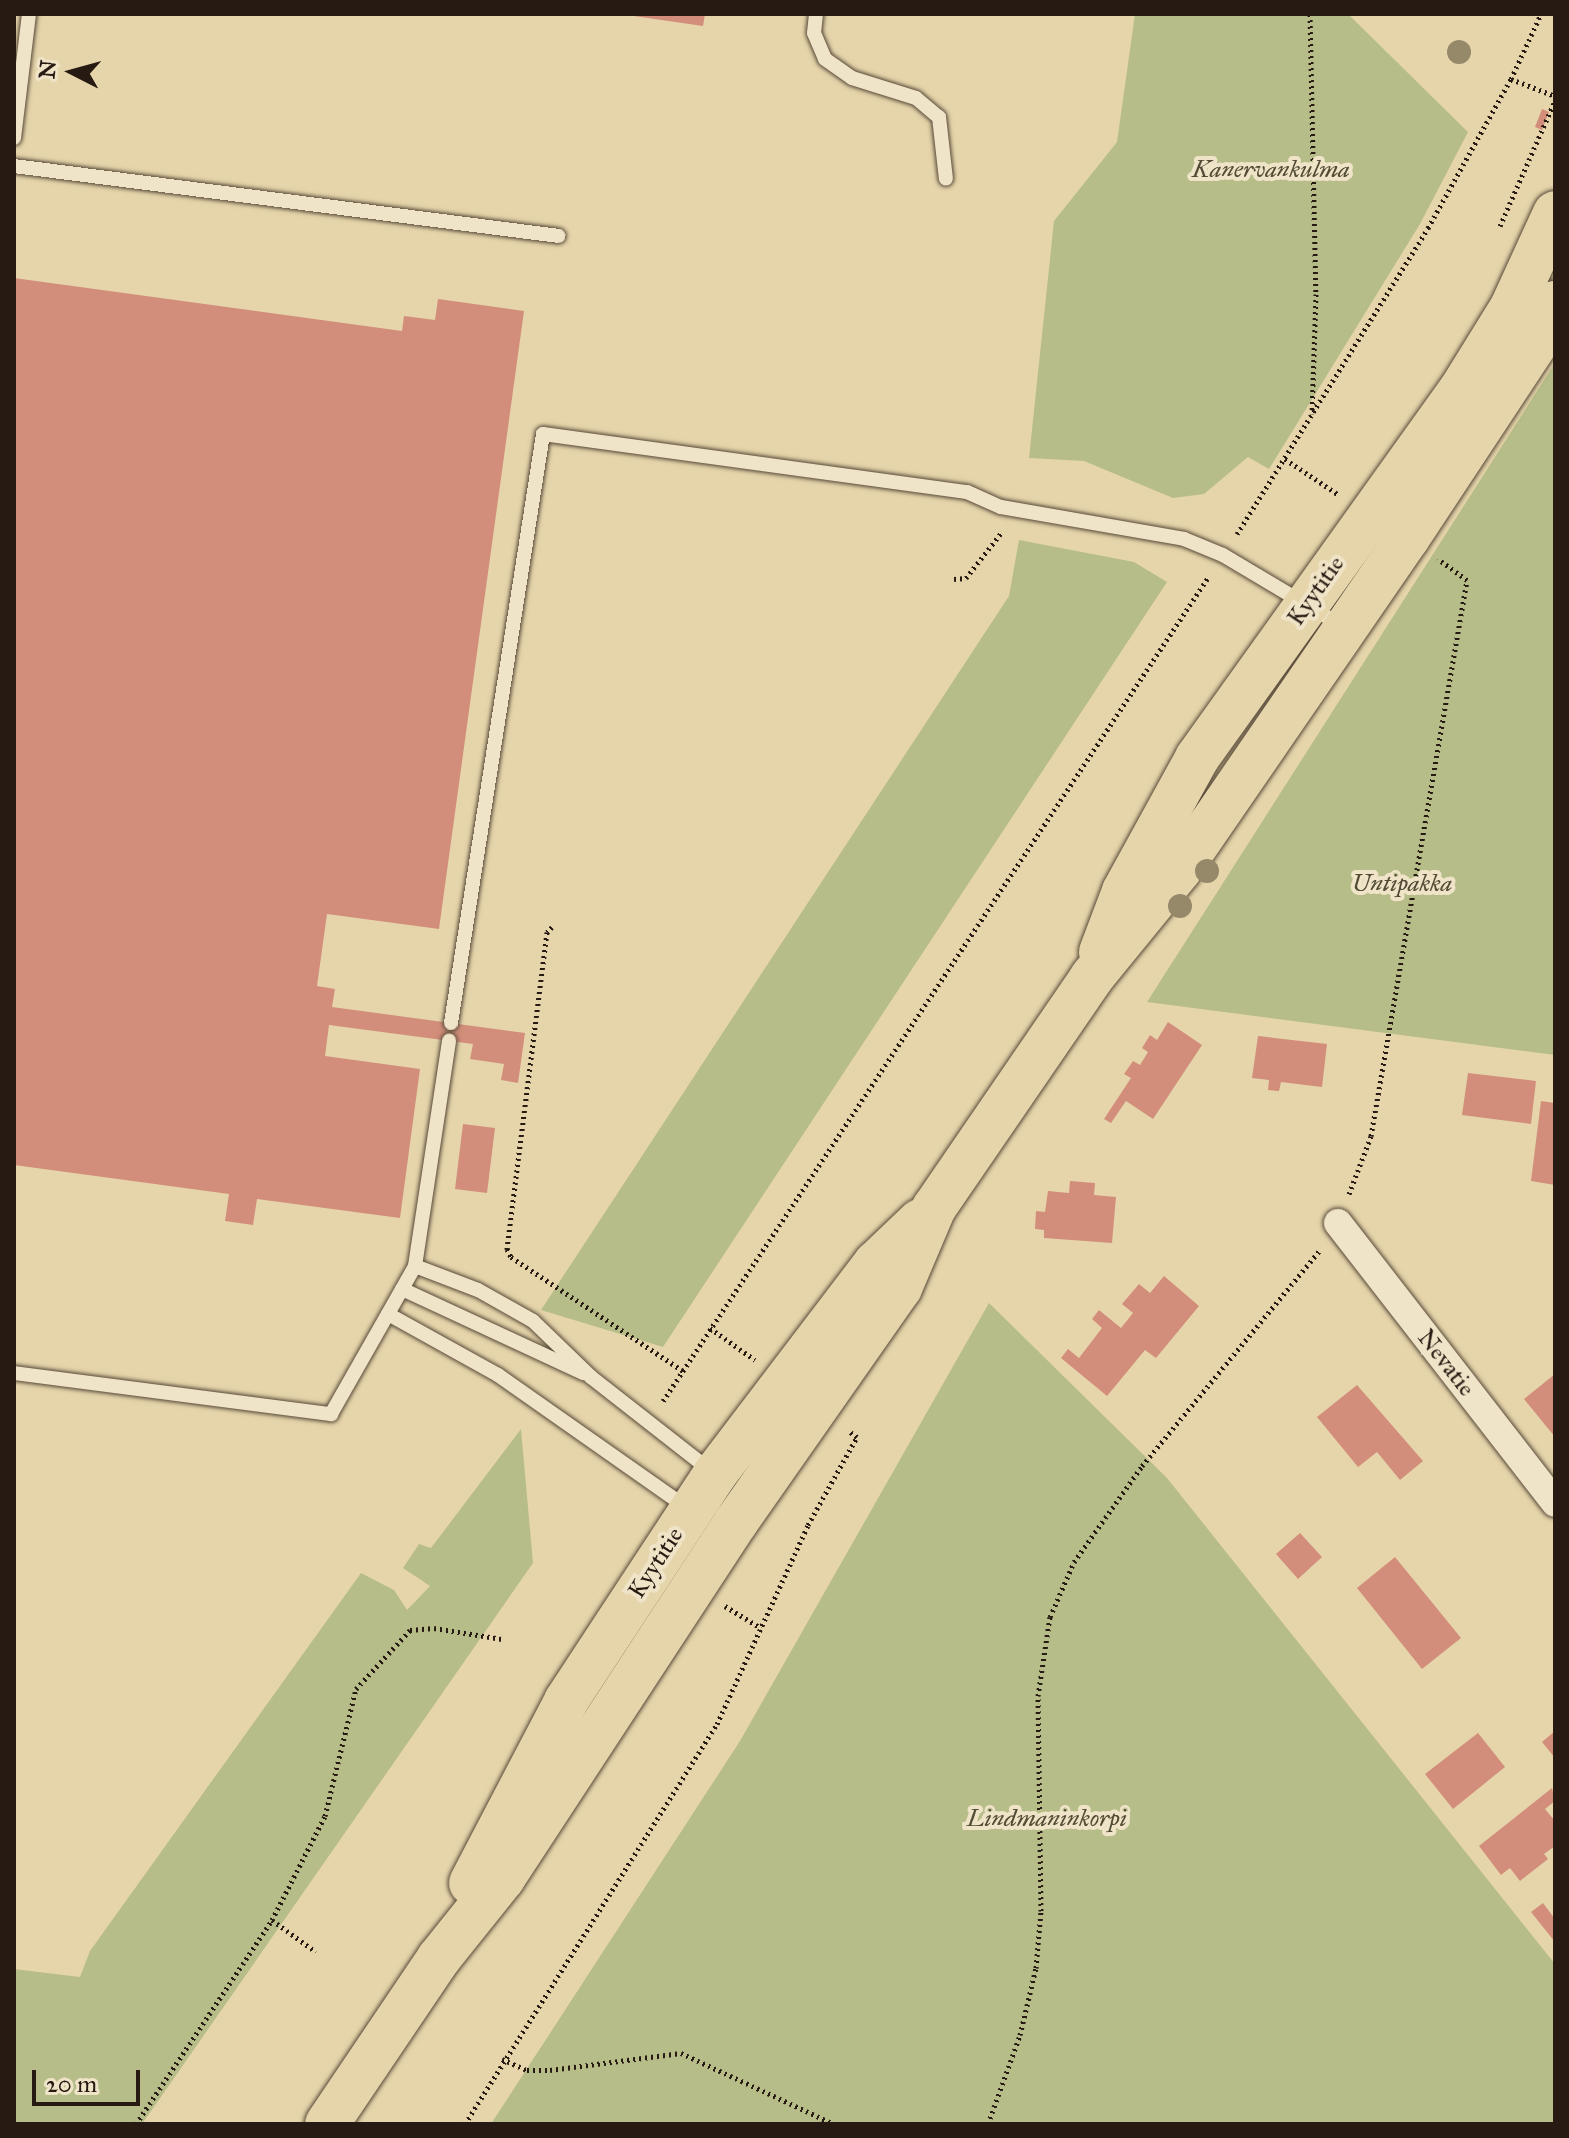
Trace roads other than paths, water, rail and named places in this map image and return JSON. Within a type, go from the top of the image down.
[{"type":"main road","name":"Kyytitie","points":[[1092,977],[1124,891],[1197,758],[1460,391],[1512,307],[1555,213]]},
{"type":"main road","name":"Kyytitie","points":[[327,2124],[439,1958],[503,1878],[714,1508],[900,1288],[934,1208],[1092,977],[1172,880],[1504,392],[1555,303]]},
{"type":"street","name":"Nevatie","points":[[1338,1223],[1555,1503]]},
{"type":"lane","points":[[14,138],[29,14]]},
{"type":"lane","points":[[816,14],[814,33],[825,59],[852,78],[916,98],[939,117],[946,179]]},
{"type":"lane","points":[[14,166],[559,236]]},
{"type":"lane","points":[[451,1023],[543,434],[967,492],[1001,507],[1184,539],[1223,555],[1344,627]]},
{"type":"lane","points":[[14,1373],[331,1414],[415,1266],[449,1041]]},
{"type":"lane","points":[[415,1266],[478,1290],[533,1321],[591,1377],[650,1420],[714,1508]]},
{"type":"lane","points":[[402,1289],[591,1377]]},
{"type":"lane","points":[[388,1314],[498,1375],[714,1508]]},
{"type":"park label","name":"Kanervankulma","points":[[1271,170]]},
{"type":"park label","name":"Untipakka","points":[[1402,884]]},
{"type":"park label","name":"Lindmaninkorpi","points":[[1047,1819]]}]
